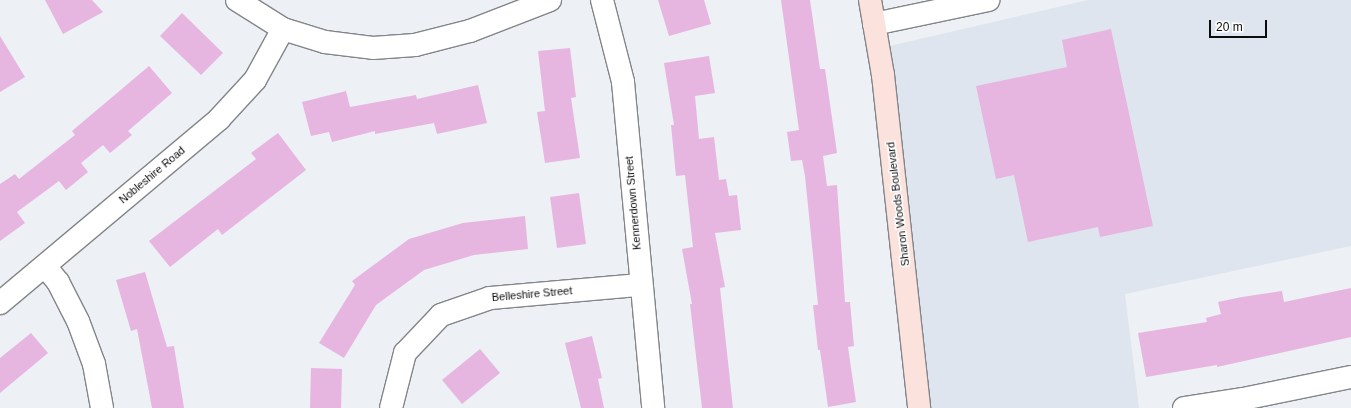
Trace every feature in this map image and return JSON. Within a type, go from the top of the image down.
[{"type":"street","points":[[237,0],[282,29],[325,42],[373,48],[415,45],[470,31],[517,6],[550,0]]},
{"type":"street","name":"Kennerdown Street","points":[[602,0],[623,82],[640,285],[653,408]]},
{"type":"street","name":"Sharon Woods Boulevard","points":[[870,0],[883,75],[919,408]]},
{"type":"street","points":[[874,24],[989,0]]},
{"type":"street","name":"Nobleshire Road","points":[[0,303],[219,118],[255,80],[282,29]]},
{"type":"street","points":[[45,266],[58,282],[78,321],[94,364],[102,408]]},
{"type":"street","name":"Belleshire Street","points":[[391,408],[405,353],[441,315],[490,298],[640,285]]},
{"type":"street","points":[[1184,408],[1243,400],[1351,377]]},
{"type":"shaded area","points":[[1088,0],[1351,0],[1351,246],[1125,294],[1139,408],[921,408],[881,48]]},
{"type":"building","points":[[45,0],[92,0],[103,12],[63,34]]},
{"type":"building","points":[[658,0],[704,0],[711,24],[669,36]]},
{"type":"building","points":[[781,0],[810,0],[820,69],[825,69],[837,153],[823,156],[827,186],[837,185],[845,302],[850,302],[854,346],[848,347],[856,402],[828,407],[820,350],[818,350],[813,305],[818,305],[805,176],[802,160],[791,161],[787,132],[799,130]]},
{"type":"building","points":[[182,13],[223,53],[201,75],[160,36]]},
{"type":"building","points":[[1111,29],[1153,226],[1100,237],[1098,227],[1028,242],[1014,175],[996,179],[976,86],[1067,67],[1062,40]]},
{"type":"building","points":[[0,36],[25,77],[0,92]]},
{"type":"building","points":[[570,48],[576,97],[571,98],[580,158],[545,163],[537,112],[545,111],[538,51]]},
{"type":"building","points":[[709,56],[715,93],[695,96],[699,139],[714,137],[719,180],[726,179],[729,196],[737,195],[741,230],[715,233],[725,287],[720,288],[733,408],[702,408],[690,304],[692,304],[682,249],[693,247],[685,175],[676,176],[671,125],[674,125],[664,63]]},
{"type":"building","points":[[149,66],[172,93],[128,131],[132,135],[110,153],[103,145],[81,163],[88,172],[66,190],[59,181],[17,212],[25,223],[0,241],[0,184],[15,174],[19,179],[75,135],[72,131]]},
{"type":"building","points":[[478,85],[487,123],[437,134],[434,123],[375,134],[375,131],[332,142],[329,132],[311,136],[302,102],[346,91],[350,107],[416,95],[417,99]]},
{"type":"building","points":[[278,133],[306,170],[222,235],[218,229],[170,267],[149,241],[256,159],[251,153]]},
{"type":"building","points":[[579,193],[586,244],[557,248],[550,197]]},
{"type":"building","points":[[525,216],[528,249],[474,255],[424,270],[376,305],[344,358],[319,343],[355,285],[352,281],[409,239],[463,223]]},
{"type":"building","points":[[145,272],[167,347],[174,346],[184,408],[152,408],[137,329],[131,331],[116,280]]},
{"type":"building","points":[[1351,288],[1351,337],[1217,367],[1217,365],[1146,377],[1138,333],[1207,322],[1206,318],[1221,314],[1218,302],[1282,291],[1284,302]]},
{"type":"building","points":[[31,333],[48,353],[0,393],[0,358]]},
{"type":"building","points":[[592,336],[602,378],[598,379],[604,408],[581,408],[565,343]]},
{"type":"building","points":[[480,349],[500,373],[462,404],[442,380]]},
{"type":"building","points":[[311,368],[342,369],[341,408],[310,408]]}]
